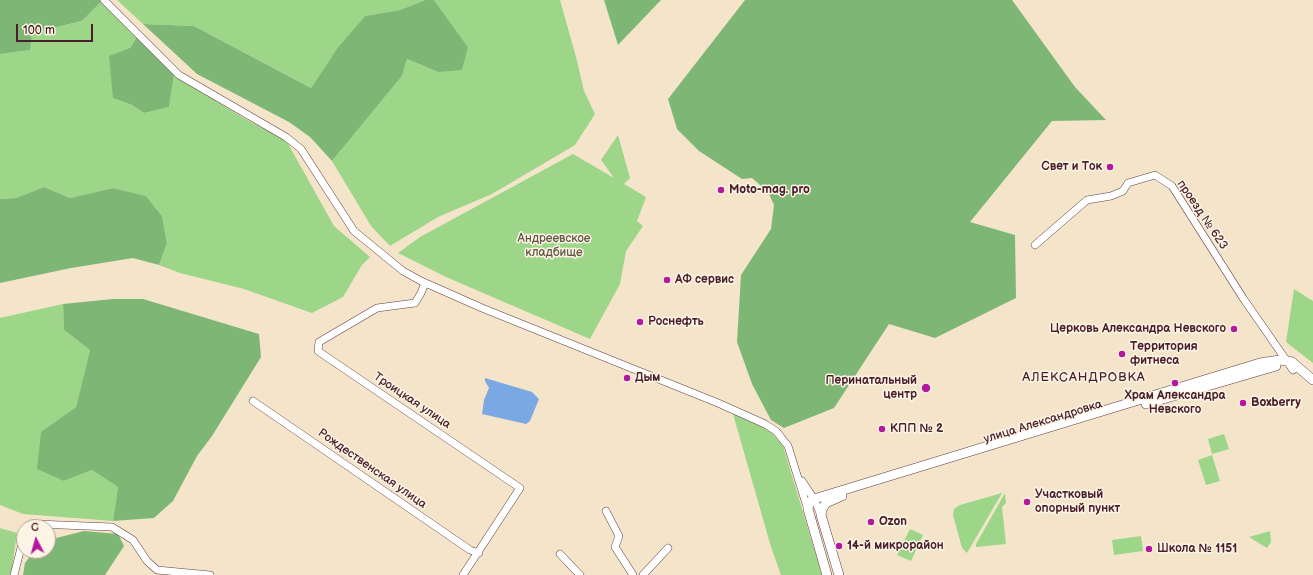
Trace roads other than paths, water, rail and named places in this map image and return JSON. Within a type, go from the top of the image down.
[{"type":"main road","name":"улица Александровка","points":[[830,497],[1230,372],[1283,362]]},
{"type":"main road","name":"улица Александровка","points":[[810,503],[1283,362]]},
{"type":"main road","points":[[1283,362],[1313,380]]},
{"type":"main road","points":[[1283,362],[1313,388]]},
{"type":"main road","points":[[830,497],[822,509],[821,516],[839,575]]},
{"type":"main road","points":[[810,503],[827,575]]},
{"type":"street","points":[[104,0],[179,75],[286,137],[301,149],[354,231],[403,271],[494,313],[718,403],[765,424],[776,431],[783,439],[810,503],[821,516]]},
{"type":"street","name":"проезд № 623","points":[[1035,244],[1087,200],[1111,196],[1123,191],[1128,183],[1155,175],[1172,186],[1283,362]]},
{"type":"street","name":"Троицкая улица","points":[[425,282],[422,293],[416,302],[377,308],[319,342],[318,351],[520,488],[479,553],[463,575]]},
{"type":"street","name":"Рождественская улица","points":[[253,400],[470,550],[479,553]]},
{"type":"street","points":[[798,474],[807,488],[810,503]]},
{"type":"street","points":[[807,488],[819,494],[830,497]]},
{"type":"street","points":[[606,511],[619,536],[615,547],[633,575]]},
{"type":"street","points":[[56,525],[112,526],[133,540],[147,561],[157,570],[210,575]]},
{"type":"street","points":[[643,575],[668,548]]},
{"type":"street","points":[[560,554],[580,575]]},
{"type":"street","points":[[14,575],[18,559]]},
{"type":"water","points":[[485,378],[532,392],[539,399],[530,421],[526,424],[482,414],[484,400],[489,388]]},
{"type":"place","name":"Свет и Ток","points":[[1110,167]]},
{"type":"place","name":"Moto-mag. pro","points":[[721,190]]},
{"type":"place","name":"АФ сервис","points":[[667,280]]},
{"type":"place","name":"Роснефть","points":[[640,322]]},
{"type":"place","name":"Церковь Александра Невского","points":[[1234,329]]},
{"type":"place","name":"Территория фитнеса","points":[[1122,354]]},
{"type":"place","name":"Дым","points":[[627,378]]},
{"type":"place","name":"Храм Александра Невского","points":[[1175,383]]},
{"type":"place","name":"Перинатальный центр","points":[[926,388]]},
{"type":"place","name":"Boxberry","points":[[1243,403]]},
{"type":"place","name":"КПП № 2","points":[[882,429]]},
{"type":"place","name":"Участковый опорный пункт","points":[[1027,502]]},
{"type":"place","name":"Ozon","points":[[871,522]]},
{"type":"place","name":"14-й микрорайон","points":[[839,546]]},
{"type":"place","name":"Школа № 1151","points":[[1149,549]]},
{"type":"district","name":"АЛЕКСАНДРОВКА","points":[[1084,378]]},
{"type":"park label","name":"Андреевское кладбище","points":[[554,246]]}]
